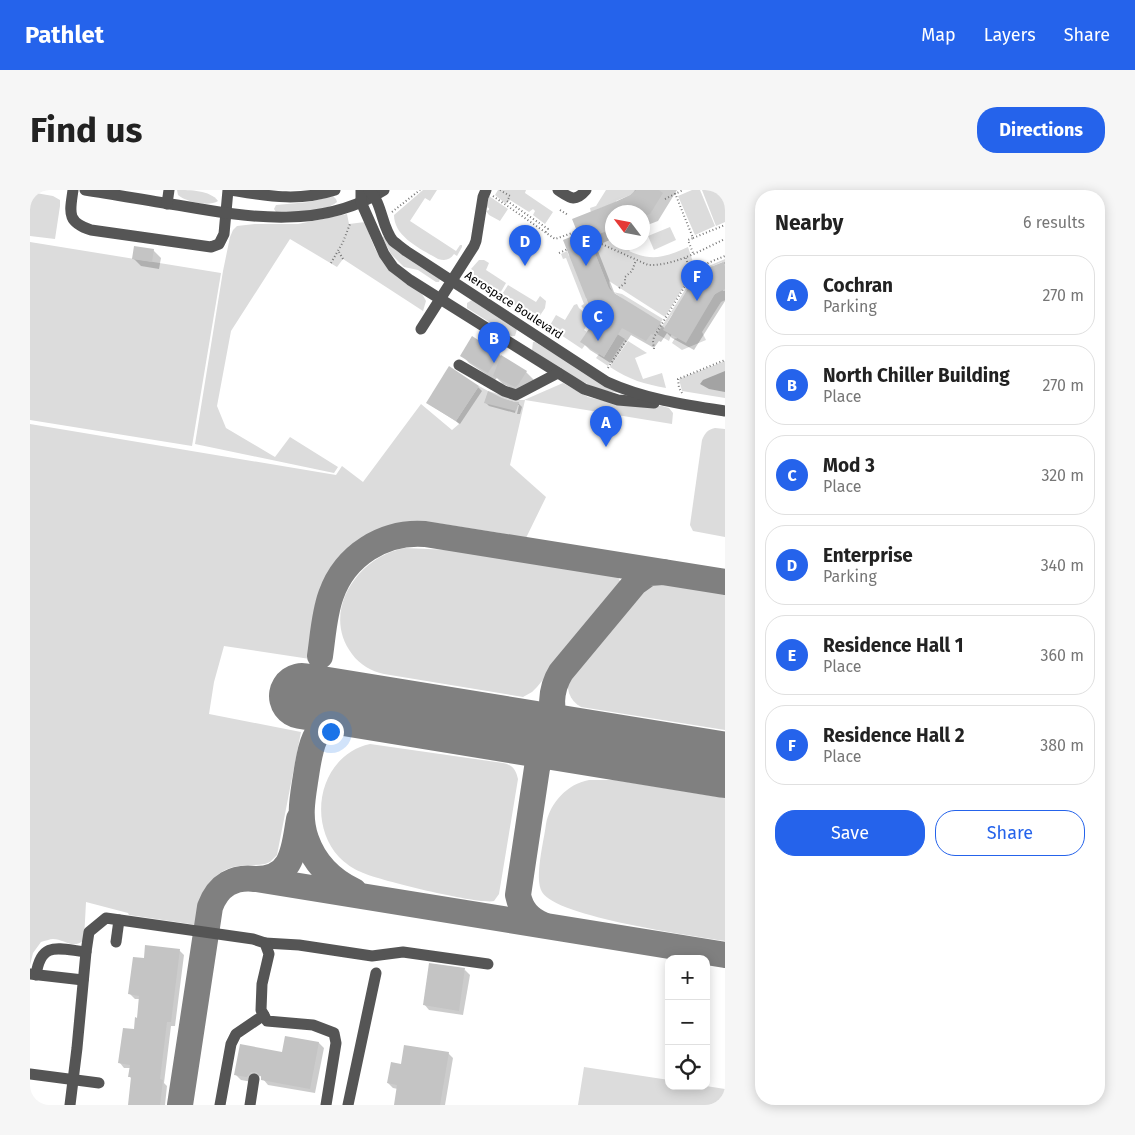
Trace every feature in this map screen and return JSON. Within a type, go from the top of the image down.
[{"type":"street","points":[[73,190],[70,213],[73,221],[81,227],[211,247],[218,244],[224,234],[229,190],[267,196],[304,197],[335,190]]},
{"type":"street","points":[[85,190],[226,213],[266,217],[308,217],[338,211],[361,202],[376,192]]},
{"type":"street","points":[[167,204],[169,190]]},
{"type":"street","name":"Aerospace Boulevard","points":[[361,190],[361,202],[384,254],[393,267],[410,280],[558,374],[584,389],[618,400],[677,404],[725,411]]},
{"type":"street","points":[[558,190],[574,199],[580,197],[586,190]]},
{"type":"street","name":"Aerospace Boulevard","points":[[376,192],[387,231],[393,240],[406,251],[607,382],[625,390],[677,404]]},
{"type":"street","points":[[421,329],[453,282],[476,241],[483,197],[488,192]]},
{"type":"street","points":[[266,217],[267,196]]},
{"type":"street","points":[[518,348],[529,332]]},
{"type":"street","points":[[459,365],[504,391],[516,395],[558,374]]},
{"type":"street","points":[[70,1105],[89,932],[106,918],[253,939],[265,943],[299,945],[372,956],[403,952],[488,964]]},
{"type":"street","points":[[116,942],[119,920]]},
{"type":"street","points":[[265,943],[269,954],[262,984],[261,1010],[267,1021],[313,1024],[334,1032],[336,1043],[326,1105]]},
{"type":"street","points":[[83,980],[33,975],[43,953],[52,948],[86,952]]},
{"type":"street","points":[[348,1105],[376,973]]},
{"type":"street","points":[[220,1105],[231,1044],[236,1034],[264,1014]]},
{"type":"street","points":[[30,1074],[99,1083]]},
{"type":"street","points":[[250,1105],[254,1079]]},
{"type":"path","points":[[392,212],[420,190]]},
{"type":"path","points":[[500,190],[510,196],[507,201],[548,229],[546,232]]},
{"type":"path","points":[[665,199],[683,190]]},
{"type":"path","points":[[488,192],[555,239],[575,232],[648,266],[660,266],[725,239]]},
{"type":"path","points":[[675,194],[693,238]]},
{"type":"path","points":[[560,210],[568,215]]},
{"type":"path","points":[[330,263],[343,242],[350,224]]},
{"type":"path","points":[[694,253],[688,240],[725,225]]},
{"type":"path","points":[[559,253],[568,249]]},
{"type":"path","points":[[338,251],[342,259]]},
{"type":"path","points":[[654,349],[654,337],[696,270],[725,256]]},
{"type":"path","points":[[685,257],[692,276]]},
{"type":"path","points":[[618,288],[625,283],[626,276],[632,271],[636,260]]},
{"type":"path","points":[[597,320],[601,314]]},
{"type":"path","points":[[601,323],[605,317]]},
{"type":"path","points":[[588,327],[594,318]]},
{"type":"path","points":[[608,368],[627,339]]},
{"type":"path","points":[[682,393],[679,388],[678,378],[725,360]]},
{"type":"shaded area","points":[[177,190],[205,193],[218,201],[209,204],[192,202],[178,195]]},
{"type":"shaded area","points":[[423,190],[437,190],[430,201],[425,198],[410,221],[456,251],[462,245],[457,256],[454,254],[447,260],[438,259],[410,242],[398,230],[394,215]]},
{"type":"shaded area","points":[[498,190],[526,190],[525,193],[553,212],[545,224],[533,215],[535,211],[533,209],[529,212],[510,200],[506,204],[495,195]]},
{"type":"shaded area","points":[[606,190],[637,190],[616,201],[616,203],[605,205],[591,213],[590,208],[596,206]]},
{"type":"shaded area","points":[[692,190],[700,190],[715,226],[695,235],[678,196]]},
{"type":"shaded area","points":[[702,190],[725,190],[725,222],[716,226]]},
{"type":"shaded area","points":[[30,192],[53,196],[60,200],[55,239],[30,236]]},
{"type":"shaded area","points":[[333,196],[337,202],[317,210],[276,212],[274,209],[276,205],[309,202]]},
{"type":"shaded area","points":[[489,196],[508,209],[500,221],[489,215],[486,211],[489,210],[486,207]]},
{"type":"shaded area","points":[[347,214],[349,224],[365,222],[380,258],[396,276],[417,289],[424,297],[426,301],[423,311],[343,259],[337,267],[290,239],[231,331],[217,406],[226,428],[275,457],[290,437],[338,467],[334,473],[195,444],[223,271],[233,230],[237,226],[298,224]]},
{"type":"shaded area","points":[[670,227],[676,240],[654,250],[650,235]]},
{"type":"shaded area","points":[[585,231],[605,231],[605,250],[630,250],[645,256],[659,257],[688,247],[695,268],[665,317],[609,281],[613,292],[609,289],[596,256],[581,240],[594,246],[598,237]]},
{"type":"shaded area","points":[[385,236],[440,279],[439,282],[418,270],[404,267],[391,254],[382,237]]},
{"type":"shaded area","points":[[30,242],[221,273],[192,446],[30,420]]},
{"type":"shaded area","points":[[567,251],[569,256],[571,256],[588,297],[586,298],[590,308],[598,315],[590,310],[588,313],[581,306],[584,304],[566,258],[563,259],[561,254]]},
{"type":"shaded area","points":[[725,259],[725,264],[722,262],[713,266],[671,316],[666,325],[673,330],[669,341],[657,334],[697,271]]},
{"type":"shaded area","points":[[479,260],[489,263],[486,270],[506,283],[499,295],[474,279],[474,271],[471,269]]},
{"type":"shaded area","points":[[508,285],[536,302],[540,296],[546,301],[545,308],[537,320],[501,296]]},
{"type":"shaded area","points":[[722,289],[725,291],[725,300],[721,302],[702,332],[706,340],[682,350],[672,343],[706,308],[714,295]]},
{"type":"shaded area","points":[[613,292],[622,294],[663,319],[656,331],[650,327],[633,306]]},
{"type":"shaded area","points":[[472,300],[517,329],[515,336],[511,336],[467,308],[467,303]]},
{"type":"shaded area","points":[[577,304],[591,318],[584,330],[587,332],[581,342],[585,345],[582,349],[549,327],[556,315],[565,320],[574,305]]},
{"type":"shaded area","points":[[595,320],[625,339],[608,366],[596,358],[599,354],[604,357],[615,339],[592,325]]},
{"type":"shaded area","points":[[628,341],[647,353],[635,358],[643,379],[662,373],[666,388],[637,381],[610,367]]},
{"type":"shaded area","points":[[533,342],[618,392],[609,392],[574,377],[532,350]]},
{"type":"shaded area","points":[[725,361],[725,398],[682,391],[679,379]]},
{"type":"shaded area","points":[[725,371],[725,392],[709,389],[700,384],[703,380]]},
{"type":"shaded area","points":[[563,383],[588,397],[621,405],[662,406],[669,408],[673,413],[672,424],[525,400],[510,465],[546,497],[525,540],[500,533],[436,523],[388,526],[355,543],[333,569],[316,601],[310,659],[224,646],[214,682],[209,714],[301,732],[277,855],[265,864],[230,868],[215,877],[202,899],[197,925],[129,915],[128,913],[86,902],[84,940],[76,944],[57,939],[41,942],[33,953],[30,965],[30,424],[336,475],[342,466],[363,482],[421,404],[452,430],[459,424],[456,421],[479,386],[488,391],[524,400]]},
{"type":"shaded area","points":[[715,428],[725,429],[725,537],[693,531],[690,525],[702,440],[707,432]]},
{"type":"shaded area","points":[[405,548],[474,551],[611,573],[618,577],[620,581],[618,589],[537,687],[523,697],[384,674],[366,667],[352,654],[343,638],[340,621],[342,604],[349,588],[359,574],[372,562],[388,553]]},
{"type":"shaded area","points":[[654,581],[725,591],[725,730],[581,707],[569,693],[570,675],[642,589]]},
{"type":"shaded area","points":[[370,744],[503,763],[514,768],[518,779],[499,894],[494,901],[450,896],[371,876],[349,866],[339,857],[329,842],[323,826],[321,808],[323,791],[339,761],[353,751]]},
{"type":"shaded area","points":[[589,780],[615,780],[725,798],[725,941],[657,930],[598,917],[572,910],[553,901],[542,892],[539,869],[548,816],[556,802],[567,790]]},
{"type":"shaded area","points":[[584,1067],[665,1079],[665,1090],[710,1090],[710,1087],[725,1089],[725,1105],[578,1105]]},
{"type":"building","points":[[636,190],[659,190],[663,193],[650,214],[650,205],[607,205],[630,195]]},
{"type":"building","points":[[605,206],[605,232],[589,238],[609,288],[661,322],[653,335],[651,334],[646,341],[622,328],[604,357],[580,342],[599,314],[590,308],[563,240],[578,234],[572,219]]},
{"type":"building","points":[[134,246],[154,249],[152,262],[132,259]]},
{"type":"building","points":[[723,262],[725,267],[725,289],[715,294],[686,343],[663,330],[698,272]]},
{"type":"building","points":[[472,336],[500,354],[488,373],[460,356]]},
{"type":"building","points":[[501,355],[527,371],[515,387],[493,376]]},
{"type":"building","points":[[449,366],[479,386],[456,421],[426,403]]},
{"type":"building","points":[[488,391],[502,398],[519,402],[516,411],[484,403]]},
{"type":"building","points":[[145,945],[180,949],[171,1022],[167,1022],[160,1079],[163,1080],[160,1105],[128,1105],[131,1077],[128,1077],[130,1065],[118,1063],[123,1028],[134,1029],[135,1017],[137,1018],[139,996],[128,994],[133,957],[144,958]]},
{"type":"building","points":[[429,963],[465,968],[459,1011],[423,1005]]},
{"type":"building","points":[[285,1036],[319,1042],[310,1089],[261,1080],[261,1076],[256,1072],[251,1072],[247,1077],[234,1075],[240,1044],[282,1052]]},
{"type":"building","points":[[404,1045],[449,1052],[440,1105],[394,1105],[397,1085],[387,1083],[391,1062],[401,1064]]},
{"type":"taxiway","points":[[320,656],[324,625],[331,595],[337,581],[346,568],[356,557],[381,541],[410,534],[425,534],[725,582]]},
{"type":"taxiway","points":[[583,742],[564,731],[554,716],[552,701],[558,678],[635,583],[649,573],[663,572]]},
{"type":"taxiway","points":[[354,891],[324,870],[309,847],[304,832],[302,803],[310,751],[317,734],[330,719],[340,713],[352,708],[365,707]]},
{"type":"taxiway","points":[[543,925],[526,913],[518,895],[537,768],[544,755],[554,746],[575,741],[583,742]]},
{"type":"taxiway","points":[[256,879],[269,878],[278,874],[285,867],[290,860],[296,840],[299,819]]},
{"type":"taxiway","points":[[180,1105],[210,907],[213,899],[222,888],[241,879],[256,879],[725,955]]},
{"type":"runway","points":[[302,696],[725,765]]},
{"type":"place","name":"Enterprise","points":[[525,266]]},
{"type":"place","name":"Residence Hall 1","points":[[586,266]]},
{"type":"place","name":"Residence Hall 2","points":[[697,301]]},
{"type":"place","name":"Mod 3","points":[[598,341]]},
{"type":"place","name":"North Chiller Building","points":[[494,363]]},
{"type":"place","name":"Cochran","points":[[606,447]]}]
